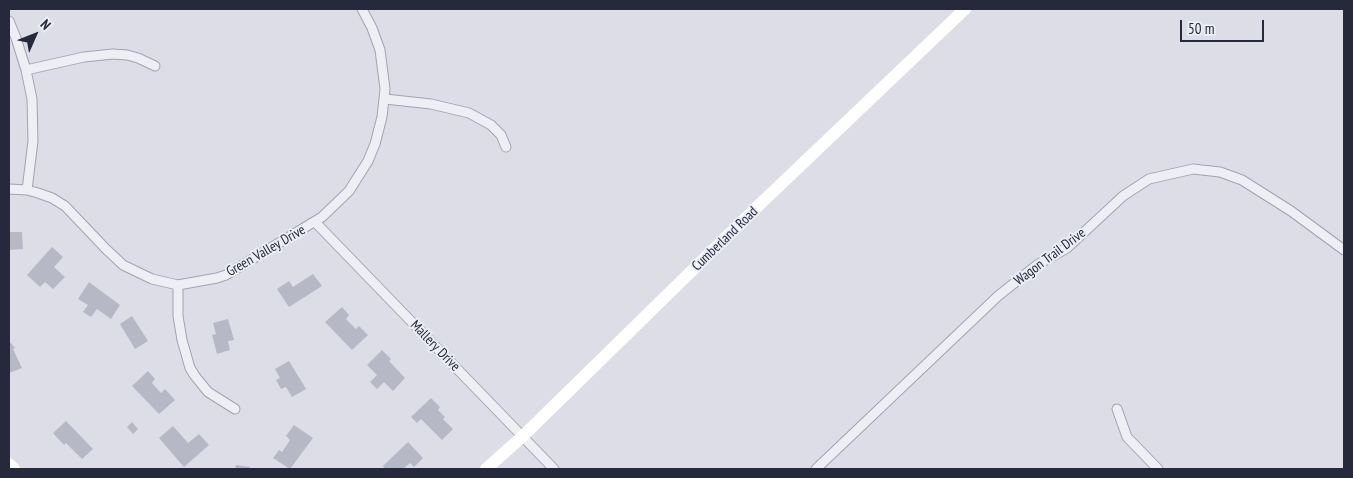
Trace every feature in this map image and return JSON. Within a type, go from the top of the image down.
[{"type":"street","name":"Green Valley Drive","points":[[9,189],[27,190],[52,198],[65,206],[123,265],[152,279],[178,285],[226,275],[315,222],[343,197],[359,177],[375,144],[385,99],[383,61],[372,28],[362,9]]},
{"type":"street","name":"Cumberland Road","points":[[486,469],[523,436],[800,166],[965,9]]},
{"type":"street","points":[[9,21],[26,70],[32,99],[34,120],[32,158],[27,190]]},
{"type":"street","points":[[26,70],[84,57],[113,54],[138,58],[155,66]]},
{"type":"street","points":[[385,99],[431,104],[469,113],[491,125],[500,135],[506,147]]},
{"type":"street","name":"Wagon Trail Drive","points":[[816,469],[998,296],[1037,266],[1067,248],[1123,196],[1149,179],[1193,170],[1220,172],[1242,180],[1291,211],[1344,250]]},
{"type":"street","name":"Mallery Drive","points":[[315,222],[554,469]]},
{"type":"street","points":[[178,285],[178,316],[190,368],[194,376],[208,392],[234,409]]},
{"type":"street","points":[[1117,409],[1127,437],[1158,469]]},
{"type":"street","points":[[9,464],[14,469]]},
{"type":"building","points":[[9,232],[22,232],[23,249],[9,250]]},
{"type":"building","points":[[52,247],[63,257],[54,267],[65,277],[53,289],[45,282],[40,287],[27,275]]},
{"type":"building","points":[[313,274],[322,286],[289,307],[277,289],[289,281],[293,287]]},
{"type":"building","points":[[89,282],[120,305],[111,319],[97,309],[91,317],[83,312],[88,305],[78,299]]},
{"type":"building","points":[[342,307],[349,315],[346,319],[356,329],[359,326],[368,335],[352,350],[325,322]]},
{"type":"building","points":[[132,316],[148,341],[135,349],[120,324]]},
{"type":"building","points":[[228,319],[234,340],[228,341],[230,350],[217,354],[212,335],[216,334],[213,323]]},
{"type":"building","points":[[9,341],[15,348],[13,349],[22,368],[9,373]]},
{"type":"building","points":[[382,350],[391,359],[389,361],[405,378],[393,391],[384,382],[377,389],[370,382],[377,375],[367,365]]},
{"type":"building","points":[[289,361],[306,389],[292,397],[286,387],[281,389],[276,380],[280,378],[275,369]]},
{"type":"building","points":[[148,371],[155,379],[152,383],[161,393],[165,389],[175,400],[159,414],[132,386]]},
{"type":"building","points":[[431,398],[440,407],[438,410],[445,417],[443,419],[453,429],[442,440],[421,419],[417,423],[411,417]]},
{"type":"building","points":[[66,421],[93,449],[82,459],[66,443],[64,445],[53,433]]},
{"type":"building","points":[[132,422],[138,429],[133,434],[127,427]]},
{"type":"building","points":[[294,425],[313,438],[290,469],[273,458],[279,450],[282,452],[290,440],[286,436]]},
{"type":"building","points":[[173,426],[188,443],[199,434],[209,445],[184,467],[159,438]]},
{"type":"building","points":[[408,442],[423,458],[414,467],[410,463],[403,469],[385,469],[383,466]]},
{"type":"building","points":[[236,465],[250,467],[249,469],[235,469]]}]
